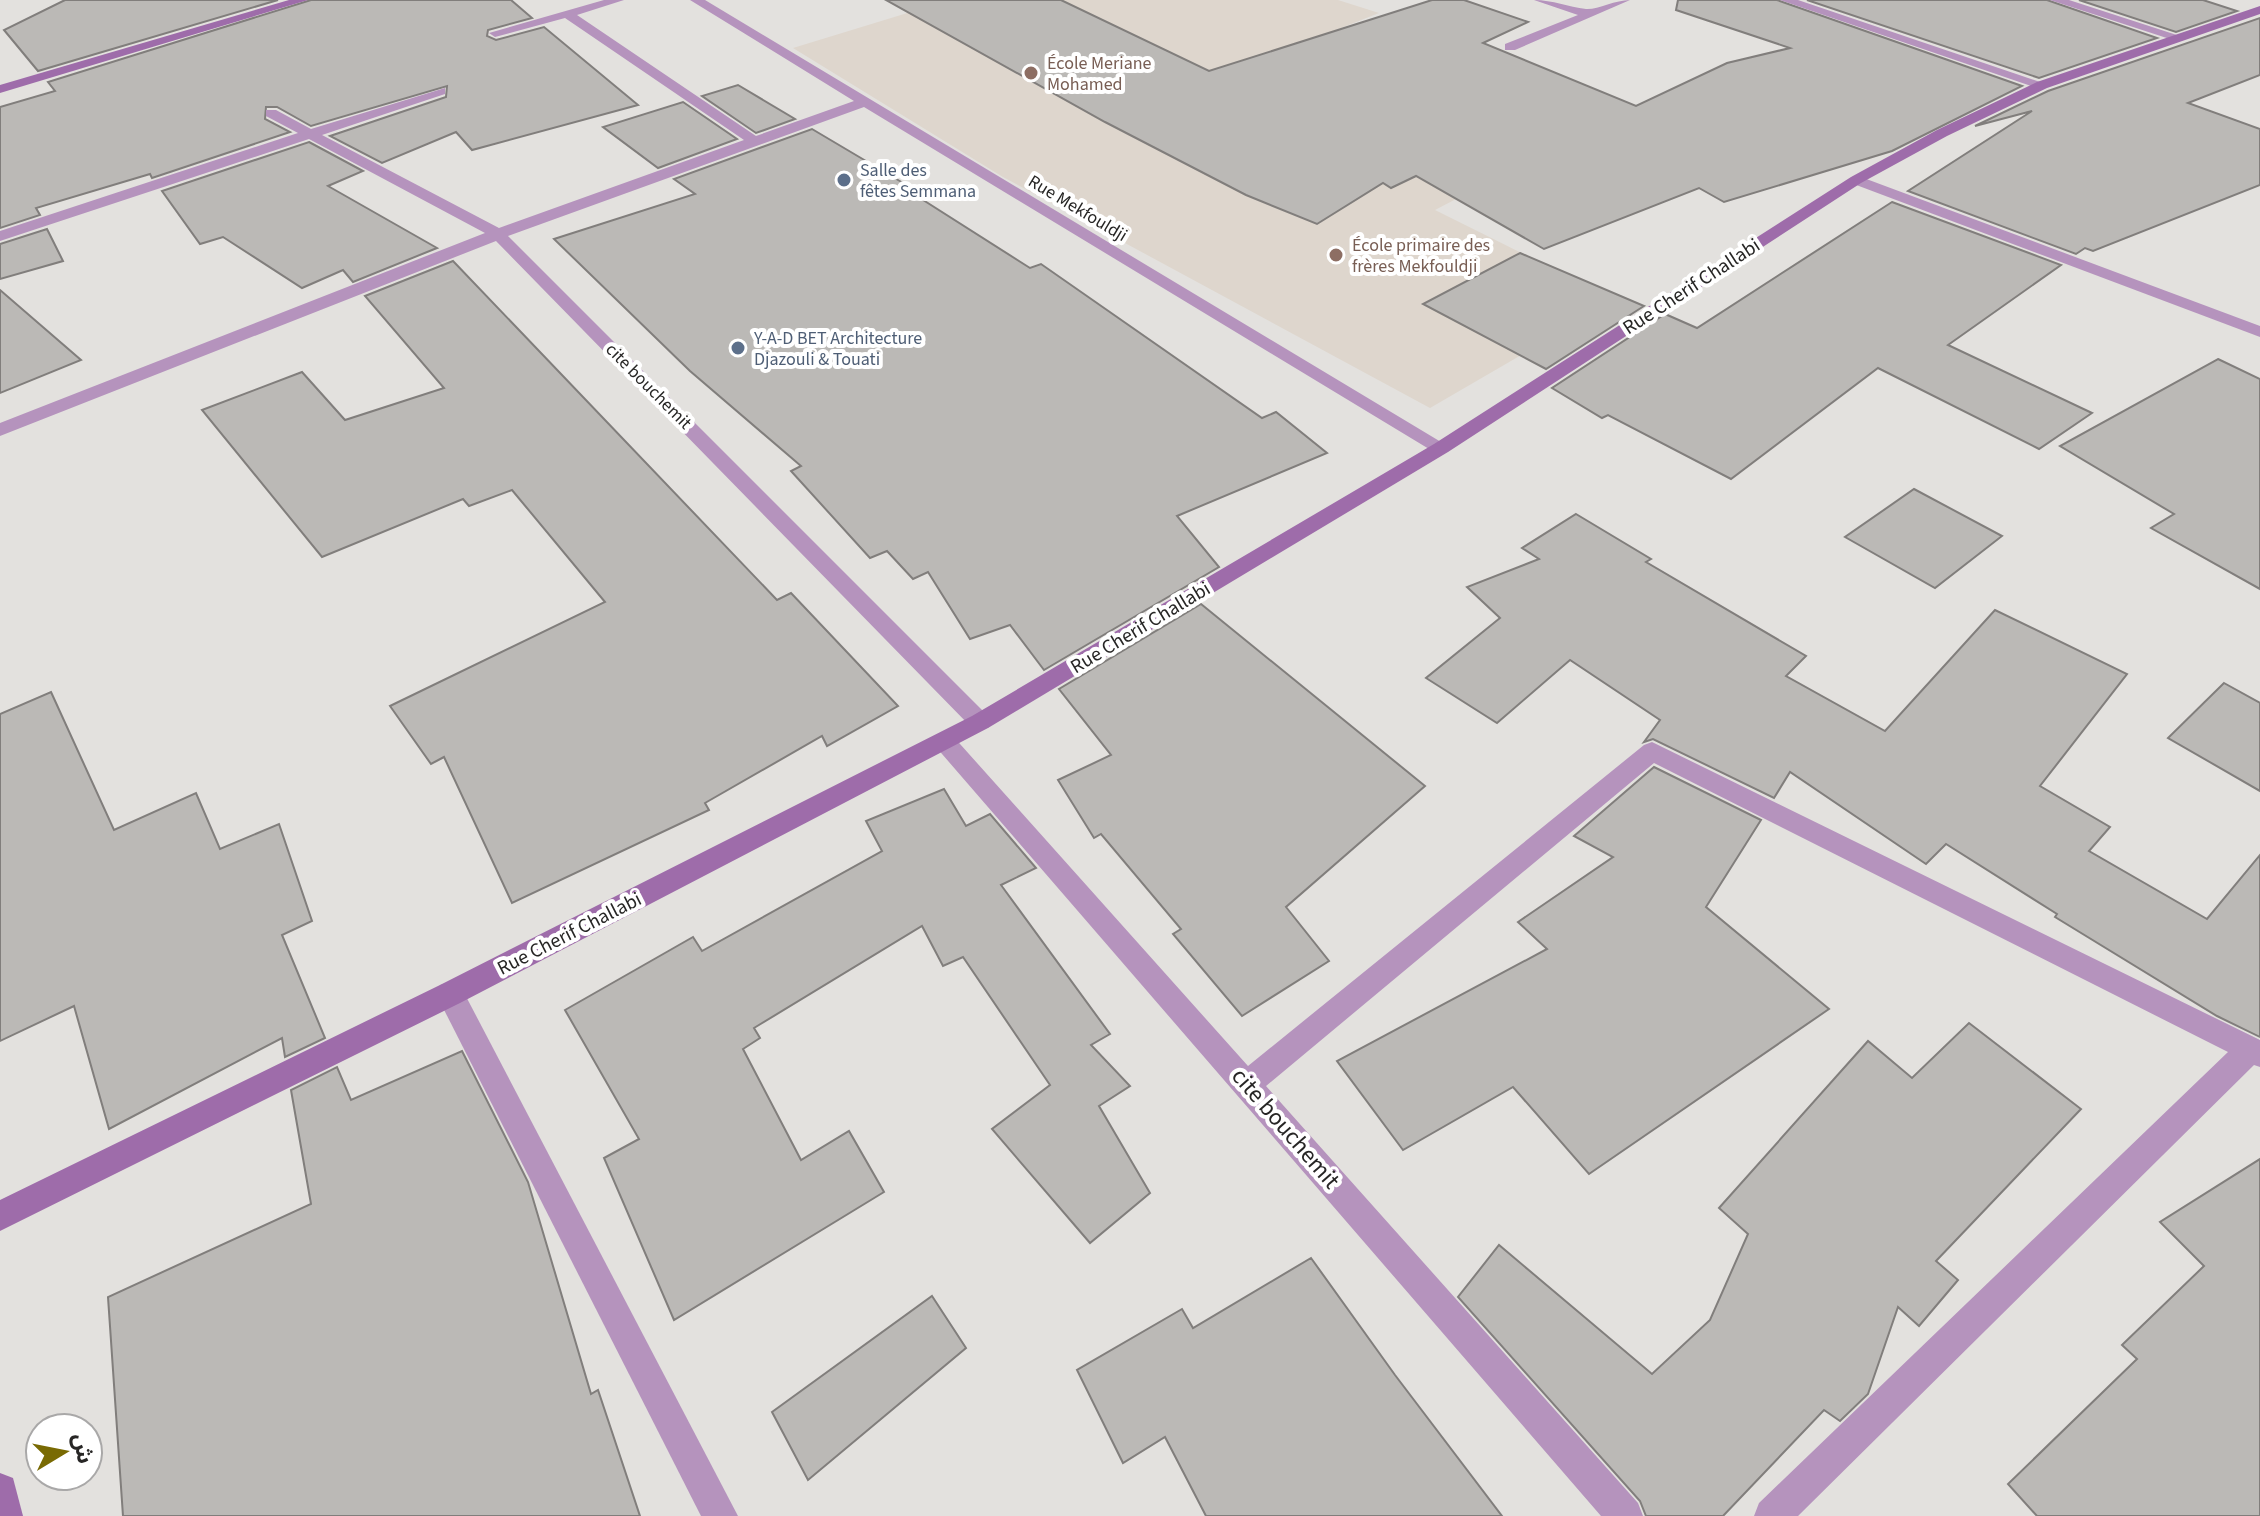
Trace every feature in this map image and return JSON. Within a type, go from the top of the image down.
[{"type":"street","points":[[0,89],[302,0]]},
{"type":"street","points":[[495,33],[618,0]]},
{"type":"street","name":"Rue Mekfouldji","points":[[696,0],[861,103],[1441,448]]},
{"type":"street","points":[[1540,0],[1586,13]]},
{"type":"street","points":[[1510,47],[1586,13],[1624,0]]},
{"type":"street","points":[[1786,0],[2042,85]]},
{"type":"street","points":[[2056,0],[2180,38]]},
{"type":"street","name":"Rue Cherif Challabi","points":[[0,1216],[450,994],[980,722],[1441,448],[1856,180],[2042,85],[2260,10]]},
{"type":"street","points":[[567,14],[754,141]]},
{"type":"street","points":[[0,236],[440,91]]},
{"type":"street","points":[[0,430],[498,234],[861,103]]},
{"type":"street","name":"cite bouchemit","points":[[271,113],[308,136],[498,234],[980,722]]},
{"type":"street","points":[[1856,180],[2260,332]]},
{"type":"street","name":"cite bouchemit","points":[[944,741],[1625,1516]]},
{"type":"street","points":[[1247,1084],[1652,751],[2255,1051],[1772,1516]]},
{"type":"street","points":[[450,994],[720,1516]]},
{"type":"street","points":[[0,1491],[5,1516]]},
{"type":"shaded area","points":[[914,0],[1338,0],[1379,13],[1164,98],[1481,186],[1435,210],[1616,300],[1430,408],[1003,177],[793,48],[927,7]]},
{"type":"building","points":[[65,0],[278,0],[38,71],[4,30]]},
{"type":"building","points":[[311,0],[511,0],[532,18],[488,30],[487,36],[496,40],[544,27],[638,105],[472,150],[456,132],[382,163],[330,136],[446,97],[447,86],[311,126],[277,107],[266,107],[265,119],[290,132],[152,178],[150,174],[36,208],[40,215],[0,228],[0,107],[55,91],[48,82]]},
{"type":"building","points":[[886,0],[1061,0],[1209,71],[1432,0],[1464,0],[1528,22],[1483,43],[1636,106],[1727,63],[1790,48],[1676,10],[1678,0],[1777,0],[2022,86],[1892,151],[1724,202],[1699,188],[1544,249],[1416,176],[1391,188],[1383,183],[1317,224],[1246,195],[1105,122]]},
{"type":"building","points":[[1807,0],[2047,0],[2157,38],[2039,78]]},
{"type":"building","points":[[2079,0],[2203,0],[2237,11],[2176,32]]},
{"type":"building","points":[[2260,18],[2260,75],[2188,103],[2260,129],[2260,185],[2093,251],[2085,248],[2076,254],[1908,191],[2032,111],[1975,126],[2048,91]]},
{"type":"building","points":[[738,85],[795,119],[756,133],[702,96]]},
{"type":"building","points":[[683,102],[737,139],[658,168],[603,127]]},
{"type":"building","points":[[812,129],[925,196],[920,198],[1030,268],[1041,264],[1262,418],[1276,412],[1327,453],[1177,516],[1219,567],[1044,670],[1010,625],[970,639],[928,572],[913,579],[887,551],[870,558],[791,471],[801,466],[690,371],[554,239],[695,194],[674,179]]},
{"type":"building","points":[[309,142],[363,171],[328,186],[437,248],[353,282],[343,270],[302,288],[223,237],[200,244],[162,191]]},
{"type":"building","points":[[1892,202],[2061,265],[1948,345],[2092,413],[2039,449],[1878,368],[1731,479],[1608,415],[1602,418],[1552,388],[1665,314],[1697,328]]},
{"type":"building","points":[[47,229],[63,261],[0,279],[0,244]]},
{"type":"building","points":[[1520,253],[1644,306],[1546,369],[1423,304]]},
{"type":"building","points":[[453,261],[777,600],[791,593],[898,706],[827,746],[822,736],[705,803],[709,810],[512,903],[444,757],[431,764],[390,706],[605,602],[512,490],[469,506],[463,499],[322,557],[202,410],[302,372],[345,420],[444,388],[365,296]]},
{"type":"building","points":[[0,290],[81,360],[0,393]]},
{"type":"building","points":[[2218,359],[2260,379],[2260,589],[2151,528],[2174,514],[2060,446]]},
{"type":"building","points":[[1914,489],[2002,536],[1935,588],[1845,537]]},
{"type":"building","points":[[1576,514],[1651,559],[1646,562],[1806,656],[1786,676],[1885,731],[1995,610],[2127,674],[2040,786],[2110,827],[2089,851],[2207,919],[2260,855],[2260,1037],[2217,1016],[2055,917],[2057,914],[1946,844],[1926,864],[1790,772],[1774,798],[1653,739],[1644,742],[1660,720],[1570,660],[1497,723],[1426,678],[1500,618],[1467,587],[1539,559],[1522,548]]},
{"type":"building","points":[[1201,604],[1425,786],[1286,907],[1329,961],[1242,1016],[1173,934],[1181,929],[1101,834],[1094,838],[1058,780],[1111,755],[1059,689]]},
{"type":"building","points":[[2224,683],[2260,703],[2260,791],[2168,738]]},
{"type":"building","points":[[51,692],[114,830],[196,793],[220,849],[279,824],[312,921],[282,935],[325,1038],[285,1057],[282,1038],[109,1129],[74,1006],[0,1041],[0,714]]},
{"type":"building","points":[[1654,767],[1761,820],[1706,907],[1829,1009],[1589,1174],[1513,1087],[1403,1150],[1337,1061],[1547,949],[1518,922],[1613,857],[1574,836]]},
{"type":"building","points":[[944,789],[966,826],[990,814],[1036,868],[1001,885],[1110,1034],[1091,1045],[1130,1086],[1099,1106],[1150,1193],[1090,1243],[992,1129],[1050,1085],[963,957],[943,966],[922,926],[754,1028],[760,1038],[743,1049],[801,1160],[849,1131],[884,1192],[674,1320],[604,1158],[639,1139],[565,1010],[693,937],[702,951],[882,851],[866,821]]},
{"type":"building","points":[[1969,1023],[2081,1109],[1936,1261],[1958,1280],[1919,1326],[1898,1307],[1868,1394],[1840,1421],[1824,1410],[1723,1516],[1646,1516],[1640,1501],[1458,1297],[1499,1245],[1652,1374],[1710,1320],[1748,1234],[1719,1208],[1868,1041],[1912,1078]]},
{"type":"building","points":[[462,1051],[528,1182],[591,1394],[598,1390],[640,1516],[123,1516],[108,1297],[311,1204],[291,1090],[337,1067],[351,1100]]},
{"type":"building","points":[[2260,1159],[2260,1516],[2037,1516],[2008,1484],[2137,1359],[2122,1345],[2204,1266],[2160,1222]]},
{"type":"building","points":[[1311,1258],[1502,1516],[1206,1516],[1165,1437],[1123,1463],[1077,1370],[1182,1309],[1193,1328]]},
{"type":"building","points":[[932,1296],[966,1348],[808,1480],[772,1412]]},
{"type":"place","name":"École Meriane Mohamed","points":[[1031,73]]},
{"type":"place","name":"Salle des fêtes Semmana","points":[[844,180]]},
{"type":"place","name":"École primaire des frères Mekfouldji","points":[[1336,255]]},
{"type":"place","name":"Y-A-D BET Architecture Djazouli & Touati","points":[[738,348]]}]
